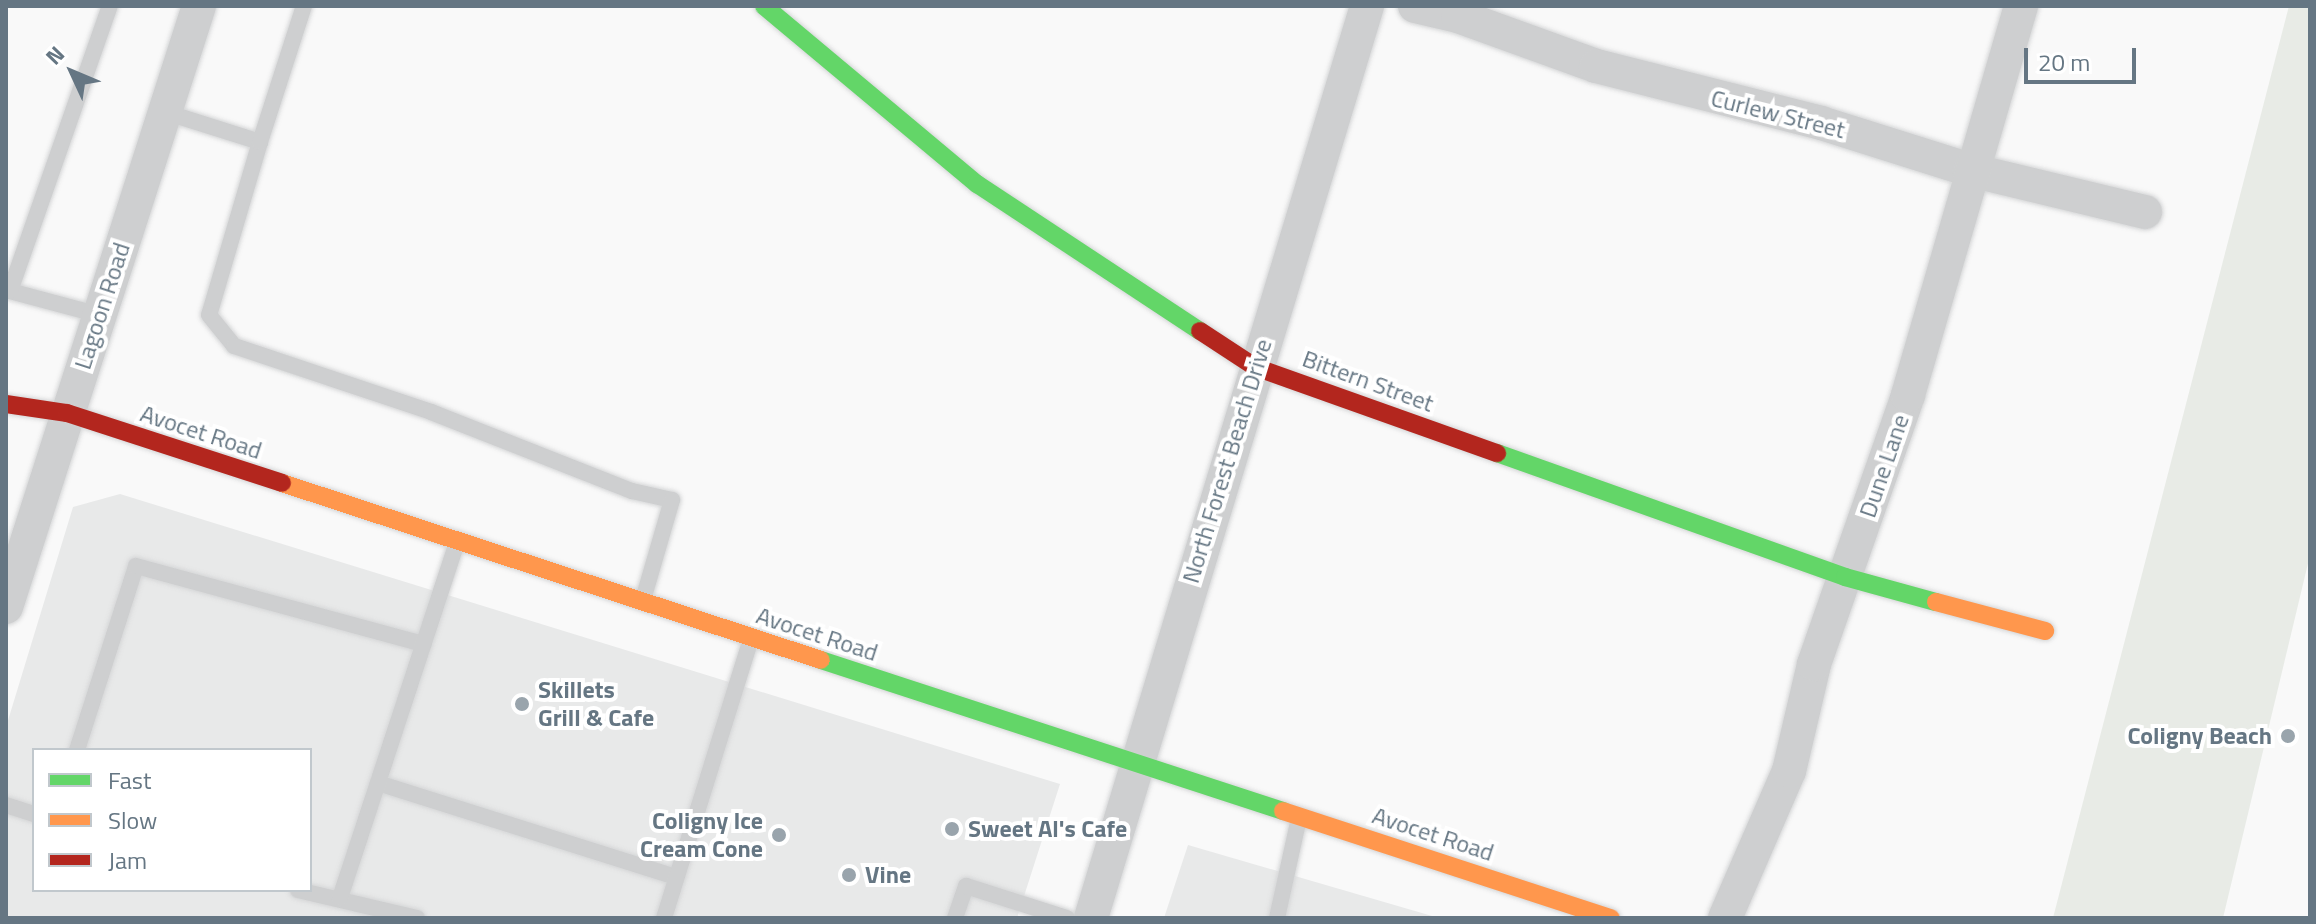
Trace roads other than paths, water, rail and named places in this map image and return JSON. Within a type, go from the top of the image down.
[{"type":"street","name":"Lagoon Road","points":[[6,607],[199,6]]},
{"type":"street","name":"Bittern Street","points":[[764,6],[977,184],[1255,367],[1845,577],[2045,631]]},
{"type":"street","name":"North Forest Beach Drive","points":[[1091,918],[1134,765],[1367,6]]},
{"type":"street","name":"Curlew Street","points":[[1415,6],[1486,25],[1596,66],[1832,126],[1970,170],[2145,212]]},
{"type":"street","name":"Dune Lane","points":[[1725,918],[1789,771],[1814,664],[1908,395],[1970,170],[2021,6]]},
{"type":"street","name":"Avocet Road","points":[[6,404],[67,413],[1134,765],[1300,815],[1611,918]]},
{"type":"lane","points":[[99,315],[8,290],[110,6]]},
{"type":"lane","points":[[304,6],[209,315],[234,346],[431,412],[632,491],[672,500],[642,603]]},
{"type":"lane","points":[[165,112],[260,142]]},
{"type":"lane","points":[[340,898],[457,541]]},
{"type":"lane","points":[[78,748],[136,566],[424,644]]},
{"type":"lane","points":[[664,918],[752,638]]},
{"type":"lane","points":[[378,783],[677,877]]},
{"type":"lane","points":[[6,805],[32,813]]},
{"type":"lane","points":[[1277,918],[1300,815]]},
{"type":"lane","points":[[955,918],[966,886],[1067,918]]},
{"type":"lane","points":[[308,892],[417,918]]},
{"type":"place","name":"Skillets Grill & Cafe","points":[[522,704]]},
{"type":"place","name":"Coligny Beach","points":[[2288,736]]},
{"type":"place","name":"Sweet Al's Cafe","points":[[952,829]]},
{"type":"place","name":"Coligny Ice Cream Cone","points":[[779,835]]},
{"type":"place","name":"Vine","points":[[849,875]]}]
